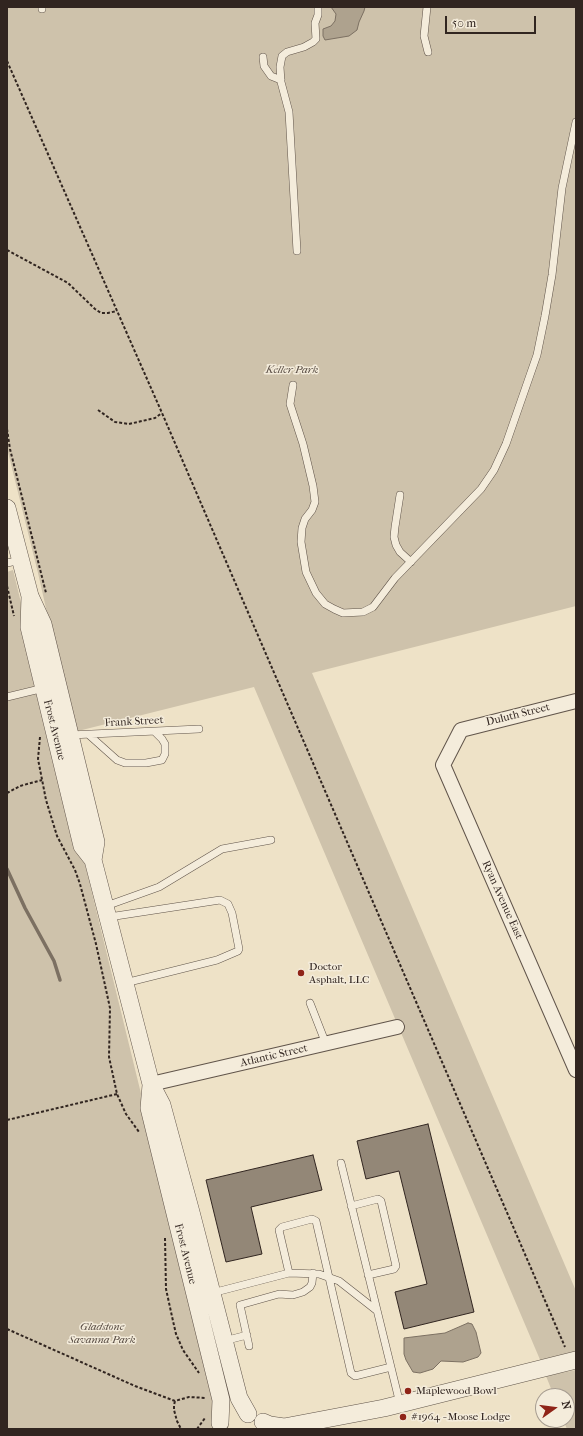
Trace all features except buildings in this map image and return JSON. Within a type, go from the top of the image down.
[{"type":"street","name":"Frost Avenue","points":[[7,508],[14,561],[43,624],[96,842],[93,860]]},
{"type":"street","name":"Frost Avenue","points":[[30,596],[29,628],[82,846],[93,860],[151,1084],[162,1105],[239,1398],[248,1414]]},
{"type":"street","name":"Duluth Street","points":[[461,730],[576,701]]},
{"type":"street","name":"Ryan Avenue East","points":[[461,730],[443,765],[576,1070]]},
{"type":"street","name":"Atlantic Street","points":[[151,1084],[397,1027]]},
{"type":"street","name":"Frost Avenue","points":[[151,1084],[149,1108],[220,1400],[218,1426]]},
{"type":"street","points":[[218,1426],[228,1417],[238,1414],[248,1414],[256,1417],[266,1425],[284,1427],[384,1408],[574,1360]]},
{"type":"street","points":[[323,1429],[384,1408]]},
{"type":"lane","points":[[296,251],[289,112],[281,80],[280,67],[282,56],[287,52],[304,47],[316,39],[318,7]]},
{"type":"lane","points":[[427,7],[424,36],[428,52]]},
{"type":"lane","points":[[263,56],[264,66],[271,76],[281,80]]},
{"type":"lane","points":[[293,385],[290,404],[313,486],[315,502],[312,510],[305,519],[302,528],[301,542],[306,572],[316,593],[325,604],[343,613],[363,612],[373,607],[386,589],[481,489],[494,470],[506,444],[537,355],[546,316],[562,188],[576,122]]},
{"type":"lane","points":[[400,495],[394,527],[394,537],[396,546],[400,552],[411,562]]},
{"type":"lane","points":[[7,697],[44,688]]},
{"type":"lane","name":"Frank Street","points":[[70,735],[199,730]]},
{"type":"lane","points":[[89,735],[117,760],[125,763],[146,763],[162,760],[166,754],[165,744],[155,732]]},
{"type":"lane","points":[[107,911],[160,887],[222,849],[271,840]]},
{"type":"lane","points":[[107,911],[220,900],[228,904],[232,912],[239,949],[238,951],[217,960],[125,983]]},
{"type":"lane","points":[[310,1003],[326,1044]]},
{"type":"lane","points":[[341,1163],[400,1404]]},
{"type":"lane","points":[[351,1206],[378,1199],[381,1201],[396,1266],[394,1269],[368,1275]]},
{"type":"lane","points":[[289,1273],[279,1230],[282,1227],[312,1219],[316,1221],[352,1375],[355,1376],[391,1367]]},
{"type":"lane","points":[[212,1293],[289,1273],[313,1273],[328,1276],[348,1287],[376,1310]]},
{"type":"lane","points":[[249,1346],[240,1305],[279,1294],[304,1292],[312,1283],[313,1273]]},
{"type":"lane","points":[[224,1341],[247,1335]]},
{"type":"path","points":[[7,61],[162,413],[574,1360]]},
{"type":"path","points":[[7,250],[68,283],[101,313],[117,311]]},
{"type":"path","points":[[98,410],[115,422],[129,424],[155,418],[162,413]]},
{"type":"path","points":[[7,429],[10,449],[47,598]]},
{"type":"path","points":[[7,586],[14,616]]},
{"type":"path","points":[[40,732],[38,759],[46,800],[57,836],[75,870],[96,944],[110,1008],[109,1057],[117,1094],[126,1114],[142,1136]]},
{"type":"path","points":[[7,793],[20,786],[42,780]]},
{"type":"path","points":[[7,1120],[117,1094]]},
{"type":"path","points":[[165,1237],[166,1289],[176,1334],[183,1350],[202,1377]]},
{"type":"path","points":[[7,1329],[135,1386],[175,1401],[189,1397],[210,1398]]},
{"type":"path","points":[[175,1401],[174,1410],[181,1429]]},
{"type":"green space","name":"Keller Park","points":[[7,7],[576,7],[576,606],[312,673],[576,1291],[576,1354],[541,1362],[254,687],[74,732],[38,573],[7,448]]},
{"type":"green space","name":"Gladstone Savanna Park","points":[[13,570],[223,1429],[7,1429],[7,572]]},
{"type":"green space","points":[[576,1370],[576,1429],[567,1428],[575,1428],[575,1388],[551,1388],[546,1376]]},
{"type":"shaded area","points":[[331,7],[365,7],[357,30],[349,36],[325,40],[323,36],[323,29],[331,26],[335,21],[336,14]]},
{"type":"shaded area","points":[[468,1323],[472,1324],[476,1332],[481,1353],[478,1357],[463,1362],[441,1361],[433,1369],[420,1373],[413,1372],[404,1354],[404,1338],[445,1333]]},
{"type":"waterway","points":[[7,869],[25,908],[54,961],[60,980]]},
{"type":"place","name":"Doctor Asphalt, LLC","points":[[301,973]]},
{"type":"place","name":"Maplewood Bowl","points":[[408,1391]]},
{"type":"place","name":"#1964 - Moose Lodge","points":[[403,1417]]}]
